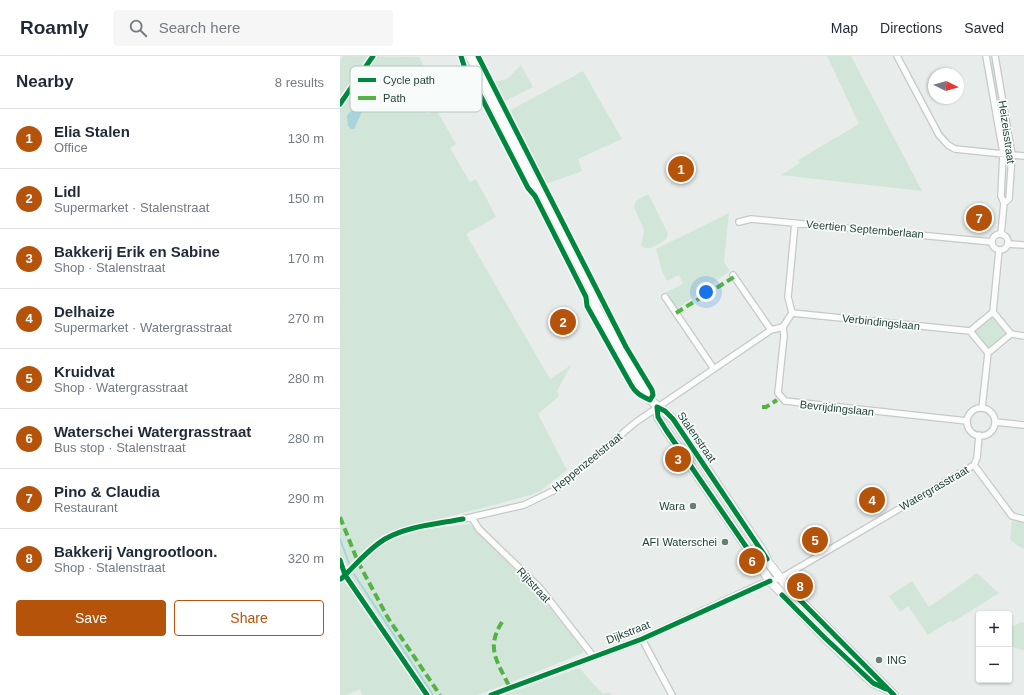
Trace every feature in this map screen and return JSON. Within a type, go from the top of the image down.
[{"type":"street","name":"Stalenstraat","points":[[470,56],[475,66]]},
{"type":"street","points":[[897,56],[943,141],[955,149],[1024,156]]},
{"type":"street","name":"Heizeisstraat","points":[[1001,234],[1004,203],[1001,196],[1003,154],[987,58],[995,58],[1012,155],[1008,199],[1004,203]]},
{"type":"street","name":"Stalenstraat","points":[[482,80],[534,184],[542,192],[584,274],[593,293],[596,307],[620,351],[650,400],[657,408],[666,411],[673,419],[781,578],[892,693]]},
{"type":"street","name":"Veertien Septemberlaan","points":[[739,222],[751,219],[992,242]]},
{"type":"street","points":[[657,408],[771,330],[783,327],[792,313],[788,297],[795,223]]},
{"type":"street","points":[[1000,250],[994,247],[992,242],[994,236],[1001,234],[1006,236],[1008,244]]},
{"type":"street","points":[[1000,250],[1008,244],[1024,245]]},
{"type":"street","points":[[988,353],[970,330],[992,312],[1000,250]]},
{"type":"street","points":[[733,275],[771,330]]},
{"type":"street","points":[[665,297],[714,369]]},
{"type":"street","points":[[992,312],[1011,334],[1024,336]]},
{"type":"street","name":"Verbindingslaan","points":[[792,313],[970,330]]},
{"type":"street","name":"Bevrijdingslaan","points":[[783,327],[784,336],[778,393],[785,401],[967,421]]},
{"type":"street","points":[[982,408],[988,353],[1011,334]]},
{"type":"street","name":"Stalenstraat","points":[[657,408],[658,417],[663,425],[770,581],[825,638],[873,683],[892,693]]},
{"type":"street","name":"Heppenzeelstraat","points":[[463,519],[524,505],[555,490],[657,408]]},
{"type":"street","points":[[982,408],[992,412],[995,422],[990,432],[979,435],[969,429],[967,421],[972,411],[982,408]]},
{"type":"street","points":[[663,425],[666,420],[673,419]]},
{"type":"street","points":[[995,422],[1024,425]]},
{"type":"street","points":[[979,435],[977,458],[974,465],[1012,516],[1024,519]]},
{"type":"street","name":"Watergrasstraat","points":[[770,581],[781,578],[974,465]]},
{"type":"street","name":"Rijtstraat","points":[[472,518],[479,529],[540,588],[593,656]]},
{"type":"street","points":[[755,560],[764,553]]},
{"type":"street","name":"Dijkstraat","points":[[491,695],[642,639],[770,581]]},
{"type":"street","points":[[825,638],[831,631]]},
{"type":"street","points":[[642,639],[672,695]]},
{"type":"green space","points":[[343,56],[419,57],[424,66],[350,66],[350,112],[426,112],[427,114],[438,112],[456,144],[450,148],[470,182],[476,179],[496,217],[466,234],[550,379],[571,365],[557,391],[559,396],[538,414],[567,470],[540,491],[531,495],[425,523],[428,529],[470,524],[536,590],[583,649],[583,653],[509,683],[501,667],[499,667],[507,684],[477,695],[362,695],[360,689],[346,695],[340,695],[340,61]]},
{"type":"green space","points":[[827,56],[851,56],[922,191],[781,175],[800,163],[798,160],[859,124]]},
{"type":"green space","points":[[991,62],[993,64],[1008,145],[1007,147],[1005,147],[989,64]]},
{"type":"green space","points":[[521,65],[533,87],[505,101],[494,82],[507,79]]},
{"type":"green space","points":[[583,71],[622,139],[578,159],[582,171],[546,184],[509,111]]},
{"type":"green space","points":[[646,195],[649,195],[668,234],[666,239],[651,248],[644,248],[641,246],[644,230],[634,207],[636,201]]},
{"type":"green space","points":[[729,213],[724,262],[730,271],[677,309],[666,292],[683,284],[679,275],[667,281],[662,271],[656,249]]},
{"type":"green space","points":[[989,317],[999,321],[1005,333],[1005,337],[991,347],[985,346],[974,333],[974,330]]},
{"type":"green space","points":[[1012,521],[1024,522],[1024,549],[1010,539]]},
{"type":"green space","points":[[977,573],[999,593],[953,622],[950,621],[928,635],[908,606],[900,612],[889,596],[912,581],[929,607]]},
{"type":"green space","points":[[1022,622],[1024,623],[1024,650],[1014,648],[1012,646],[1012,627]]},
{"type":"green space","points":[[579,668],[603,694],[610,692],[611,695],[504,695]]},
{"type":"water","points":[[350,112],[362,112],[354,129],[351,129],[348,126],[347,116]]},
{"type":"waterway","points":[[340,539],[349,563]]},
{"type":"waterway","points":[[354,574],[433,695]]},
{"type":"marked path","points":[[676,313],[734,277]]},
{"type":"marked path","points":[[762,407],[766,407],[777,400]]},
{"type":"marked path","points":[[340,517],[358,562],[388,618],[440,695]]},
{"type":"marked path","points":[[502,622],[494,640],[494,648],[498,663],[510,688]]},
{"type":"cycle path","points":[[366,66],[373,56]]},
{"type":"cycle path","points":[[461,56],[464,66]]},
{"type":"cycle path","points":[[478,56],[626,347],[652,390],[653,395],[650,400],[638,394],[634,389],[587,306],[586,297],[535,196],[528,188],[482,99]]},
{"type":"cycle path","points":[[340,104],[350,89]]},
{"type":"cycle path","points":[[657,407],[665,411],[673,419],[767,559]]},
{"type":"cycle path","points":[[657,407],[658,417],[666,430],[758,564]]},
{"type":"cycle path","points":[[341,579],[362,558],[385,539],[403,531],[463,519]]},
{"type":"cycle path","points":[[340,560],[345,575],[427,695]]},
{"type":"cycle path","points":[[491,695],[642,639],[770,581]]},
{"type":"cycle path","points":[[789,589],[894,695]]},
{"type":"cycle path","points":[[782,595],[873,683],[886,689]]},
{"type":"place","name":"Elia Stalen","points":[[681,169]]},
{"type":"place","name":"Pino & Claudia","points":[[979,218]]},
{"type":"place","name":"Lidl","points":[[563,322]]},
{"type":"place","name":"Bakkerij Erik en Sabine","points":[[678,459]]},
{"type":"place","name":"Delhaize","points":[[872,500]]},
{"type":"place","name":"Wara","points":[[693,506]]},
{"type":"place","name":"Kruidvat","points":[[815,540]]},
{"type":"place","name":"AFI Waterschei","points":[[725,542]]},
{"type":"place","name":"Waterschei Watergrasstraat","points":[[752,561]]},
{"type":"place","name":"Bakkerij Vangrootloon.","points":[[800,586]]},
{"type":"place","name":"ING","points":[[879,660]]}]
